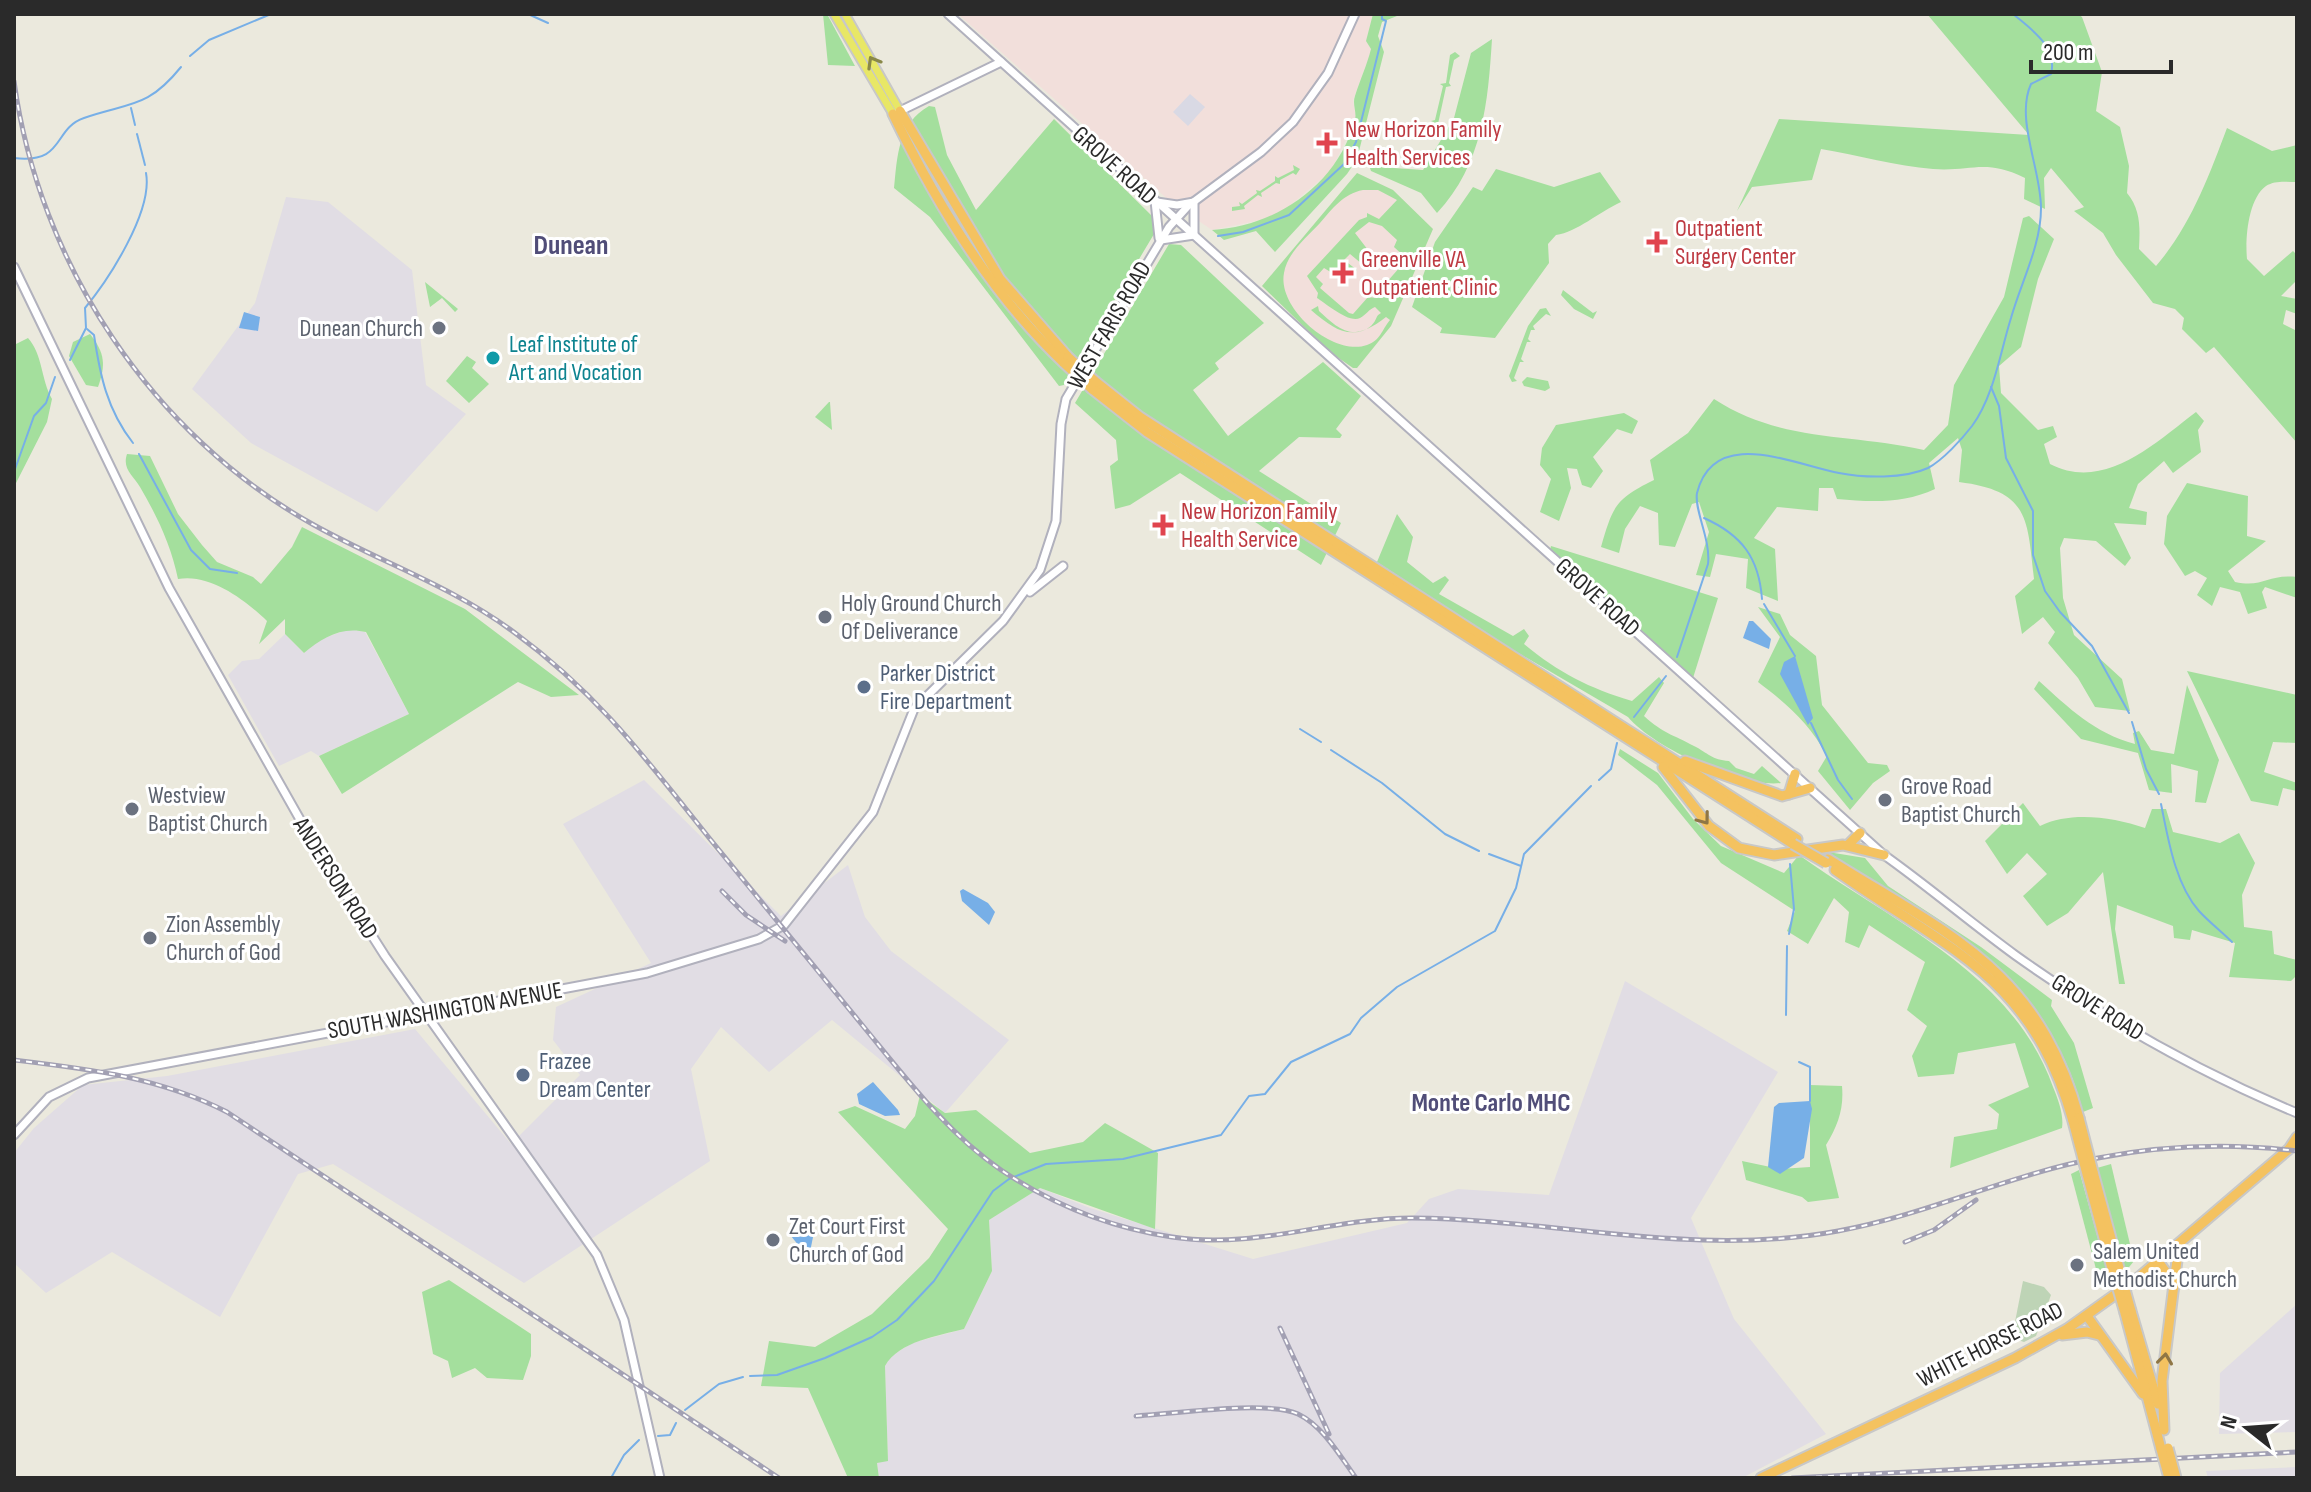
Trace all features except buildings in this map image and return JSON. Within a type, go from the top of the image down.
[{"type":"highway","points":[[897,113],[980,251],[1032,321],[1094,386],[1827,861],[1957,950],[2006,992],[2049,1055],[2076,1120],[2116,1270],[2164,1430]]},
{"type":"highway","points":[[1658,754],[1782,796],[1810,788]]},
{"type":"highway","points":[[1658,754],[1709,826],[1739,848],[1774,855],[1822,846],[1848,845],[1884,855]]},
{"type":"highway","points":[[1788,794],[1795,774]]},
{"type":"highway","points":[[1848,845],[1860,833]]},
{"type":"highway","name":"WHITE HORSE ROAD","points":[[1761,1478],[2051,1338],[2087,1316],[2293,1148],[2297,1137]]},
{"type":"highway","points":[[2169,1478],[2162,1381],[2179,1244]]},
{"type":"highway","points":[[2158,1261],[2168,1271],[2174,1288]]},
{"type":"highway","points":[[2128,1312],[2152,1412],[2176,1478]]},
{"type":"highway","points":[[2087,1316],[2127,1368],[2152,1412]]},
{"type":"highway","points":[[2051,1338],[2075,1332],[2099,1335]]},
{"type":"main road","points":[[834,14],[897,113]]},
{"type":"main road","points":[[845,14],[897,113]]},
{"type":"main road","name":"GROVE ROAD","points":[[948,14],[1884,855],[2015,954],[2076,995],[2193,1064],[2297,1113]]},
{"type":"main road","name":"WEST FARIS ROAD","points":[[852,841],[876,806],[899,739],[914,709],[1025,596],[1043,564],[1054,533],[1066,399],[1159,241],[1175,219],[1194,202],[1261,152],[1293,122],[1328,73],[1355,14]]},
{"type":"main road","points":[[897,113],[1001,62]]},
{"type":"main road","points":[[1155,201],[1177,205],[1194,202],[1194,235],[1159,241],[1155,201]]},
{"type":"main road","name":"ANDERSON ROAD","points":[[14,267],[186,621],[352,907],[578,1224],[601,1263],[624,1320],[660,1478]]},
{"type":"main road","points":[[1025,596],[1063,566]]},
{"type":"main road","name":"SOUTH WASHINGTON AVENUE","points":[[14,1135],[49,1097],[88,1078],[425,1012],[647,973],[759,939],[794,915],[852,841]]},
{"type":"shaded area","points":[[958,14],[1373,14],[1366,41],[1371,49],[1353,100],[1356,118],[1331,171],[1276,217],[1212,230],[1172,203]]},
{"type":"shaded area","points":[[1190,94],[1205,107],[1188,126],[1173,112]]},
{"type":"shaded area","name":"Greenville VA Outpatient Clinic","points":[[1357,173],[1393,190],[1433,229],[1391,326],[1357,368],[1353,368],[1330,352],[1262,286]]},
{"type":"shaded area","points":[[286,197],[328,202],[412,270],[426,385],[466,414],[377,512],[251,443],[192,389],[255,303]]},
{"type":"shaded area","points":[[349,629],[365,632],[409,714],[319,756],[311,751],[279,766],[228,675],[242,661],[259,659],[285,634],[304,653],[319,640]]},
{"type":"shaded area","points":[[644,780],[781,916],[848,865],[865,917],[891,951],[1009,1040],[945,1113],[832,1020],[769,1072],[721,1027],[691,1069],[710,1161],[524,1283],[333,1164],[298,1174],[220,1317],[112,1252],[46,1293],[14,1263],[14,1153],[34,1128],[83,1085],[167,1076],[415,1029],[511,1144],[580,1075],[553,1040],[556,1007],[651,963],[563,824]]},
{"type":"shaded area","points":[[1625,981],[1778,1072],[1691,1218],[1734,1319],[1826,1434],[1742,1478],[879,1478],[877,1463],[888,1460],[885,1366],[890,1357],[912,1343],[964,1329],[992,1271],[989,1220],[1040,1188],[1090,1208],[1253,1259],[1407,1223],[1429,1199],[1458,1189],[1549,1195]]},
{"type":"shaded area","points":[[2297,1304],[2297,1432],[2219,1434],[2220,1373]]},
{"type":"shaded area","points":[[2297,1467],[2297,1478],[2208,1478],[2206,1471]]},
{"type":"green space","points":[[823,14],[827,14],[855,66],[828,65]]},
{"type":"green space","points":[[1373,14],[1402,14],[1382,22],[1378,36],[1384,52],[1357,159],[1347,174],[1275,252],[1256,231],[1224,240],[1212,230],[1236,227],[1281,211],[1301,198],[1334,164],[1355,120],[1354,99],[1371,49],[1366,41]]},
{"type":"green space","points":[[1927,14],[2078,14],[2082,17],[2102,72],[2096,111],[2120,127],[2129,166],[2127,193],[2139,220],[2139,249],[2156,266],[2189,218],[2227,128],[2272,151],[2297,145],[2297,182],[2266,186],[2255,200],[2247,231],[2247,259],[2264,276],[2293,251],[2297,255],[2297,280],[2281,296],[2297,299],[2297,314],[2286,310],[2283,324],[2297,331],[2297,443],[2214,347],[2206,353],[2182,329],[2184,318],[2175,309],[2153,303],[2103,233],[2074,211],[2084,207],[2051,168],[2044,178],[2045,209],[2024,199],[2025,178],[2011,172],[1988,167],[1919,168],[1821,149],[1812,180],[1752,187],[1737,211],[1779,119],[2029,135]]},
{"type":"green space","points":[[1492,39],[1485,109],[1474,153],[1452,194],[1437,213],[1421,193],[1371,171],[1367,159],[1394,168],[1423,170],[1454,118],[1471,53]]},
{"type":"green space","points":[[1455,52],[1460,56],[1454,60],[1451,86],[1446,87],[1438,124],[1431,121],[1435,120],[1443,86],[1440,84],[1446,83],[1450,55]]},
{"type":"green space","points":[[929,106],[935,107],[947,155],[976,210],[1054,119],[1153,217],[1154,234],[1064,385],[1059,386],[930,217],[894,188],[898,153],[905,131]]},
{"type":"green space","points":[[1293,165],[1300,169],[1296,175],[1293,173],[1280,180],[1280,184],[1276,183],[1261,193],[1262,197],[1258,195],[1244,206],[1245,209],[1232,211],[1232,207],[1240,206],[1239,202],[1242,204],[1257,193],[1256,190],[1260,191],[1275,181],[1275,176],[1278,178],[1294,170]]},
{"type":"green space","points":[[1496,169],[1554,187],[1600,172],[1621,202],[1572,230],[1556,235],[1548,244],[1549,263],[1495,338],[1440,333],[1442,328],[1412,307],[1435,242],[1473,187],[1482,191]]},
{"type":"green space","points":[[1357,173],[1393,190],[1433,229],[1391,326],[1357,368],[1330,352],[1262,286]],"holes":[[[1378,190],[1397,200],[1379,219],[1367,213],[1367,217],[1359,220],[1307,276],[1318,293],[1317,298],[1343,315],[1360,318],[1375,307],[1381,313],[1365,330],[1386,317],[1390,320],[1378,338],[1367,345],[1353,347],[1324,337],[1310,327],[1289,301],[1284,287],[1284,273],[1293,252],[1339,202],[1356,192]],[[1369,222],[1382,226],[1397,240],[1394,247],[1407,259],[1386,283],[1390,289],[1393,287],[1396,290],[1390,297],[1385,289],[1377,298],[1368,297],[1353,314],[1320,288],[1323,284],[1316,277],[1324,268],[1342,279],[1357,270],[1344,260],[1350,254],[1362,264],[1368,250],[1355,233]]]},
{"type":"green space","points":[[2029,216],[2054,239],[2038,279],[2021,347],[1999,366],[2001,393],[2038,430],[2053,426],[2057,437],[2044,444],[2050,464],[2070,471],[2090,472],[2109,468],[2146,450],[2196,412],[2204,421],[2198,430],[2201,452],[2173,473],[2164,461],[2138,484],[2129,508],[2147,512],[2146,525],[2114,523],[2131,558],[2125,566],[2096,541],[2064,538],[2060,548],[2063,598],[2074,635],[2122,679],[2130,711],[2095,707],[2078,678],[2048,643],[2055,632],[2043,617],[2022,634],[2015,596],[2034,579],[2026,523],[2012,500],[1999,492],[1959,482],[1962,450],[1958,438],[1929,463],[1935,489],[1923,494],[1899,500],[1862,501],[1837,499],[1833,488],[1819,488],[1818,511],[1777,507],[1754,538],[1775,549],[1778,601],[1746,588],[1748,559],[1716,554],[1710,577],[1696,575],[1709,532],[1699,502],[1692,504],[1675,547],[1659,545],[1658,513],[1640,506],[1625,529],[1619,553],[1601,547],[1617,505],[1654,480],[1650,460],[1688,433],[1714,399],[1740,413],[1791,430],[1924,450],[1948,425],[1954,385],[2004,297],[2023,218]]},
{"type":"green space","points":[[1169,244],[1181,245],[1264,323],[1215,363],[1219,369],[1193,390],[1228,436],[1323,362],[1361,396],[1336,429],[1342,435],[1340,438],[1299,437],[1259,471],[1341,523],[1321,565],[1180,473],[1130,505],[1115,509],[1110,466],[1118,460],[1116,440],[1075,403]]},
{"type":"green space","points":[[425,282],[458,309],[455,312],[442,298],[430,307]]},
{"type":"green space","points":[[1563,290],[1593,313],[1597,311],[1593,319],[1574,309],[1561,295]]},
{"type":"green space","points":[[1318,306],[1319,311],[1349,332],[1330,325],[1311,310]]},
{"type":"green space","points":[[1546,308],[1551,316],[1546,314],[1533,326],[1535,330],[1531,330],[1528,339],[1531,342],[1527,342],[1521,359],[1524,362],[1520,362],[1514,378],[1517,381],[1512,382],[1509,376],[1528,326],[1540,309]]},
{"type":"green space","points":[[90,334],[103,359],[98,387],[86,385],[69,356],[73,342]]},
{"type":"green space","points":[[28,338],[37,352],[52,399],[47,422],[14,487],[14,345]]},
{"type":"green space","points":[[467,356],[476,362],[472,368],[489,384],[469,403],[446,381]]},
{"type":"green space","points":[[1527,377],[1548,381],[1550,388],[1545,391],[1524,386],[1522,382]]},
{"type":"green space","points":[[830,402],[832,430],[815,417]]},
{"type":"green space","points":[[1624,413],[1638,421],[1632,434],[1617,429],[1593,457],[1603,471],[1591,488],[1582,485],[1577,469],[1567,468],[1571,488],[1559,521],[1540,512],[1551,479],[1540,465],[1542,448],[1556,425]]},
{"type":"green space","points":[[127,454],[150,456],[178,514],[217,562],[253,577],[261,584],[292,547],[302,527],[465,609],[579,695],[551,697],[518,682],[342,794],[319,756],[409,714],[366,632],[340,632],[304,653],[285,634],[285,619],[259,644],[267,621],[249,605],[215,584],[190,578],[178,579],[158,520],[127,468]]},
{"type":"green space","points":[[2187,483],[2248,496],[2247,536],[2266,541],[2228,571],[2235,582],[2245,583],[2297,577],[2297,598],[2265,587],[2262,592],[2267,608],[2248,614],[2240,592],[2220,587],[2212,606],[2197,595],[2207,578],[2195,571],[2185,576],[2164,544],[2167,516]]},
{"type":"green space","points":[[1397,514],[1413,537],[1407,562],[1433,583],[1445,576],[1449,580],[1439,594],[1513,636],[1524,629],[1529,636],[1524,644],[1562,671],[1602,691],[1632,701],[1659,677],[1664,683],[1644,716],[1714,758],[1729,761],[1736,768],[1754,774],[1762,766],[1781,783],[1744,779],[1677,753],[1640,729],[1628,717],[1491,637],[1377,562]]},
{"type":"green space","points":[[1551,546],[1718,598],[1693,678],[1550,550]]},
{"type":"green space","points":[[1758,607],[1780,614],[1790,635],[1816,656],[1822,705],[1868,763],[1887,765],[1890,771],[1873,783],[1850,810],[1818,771],[1827,756],[1813,734],[1788,706],[1758,682],[1780,637]]},
{"type":"green space","points":[[2187,671],[2297,695],[2297,743],[2273,742],[2264,772],[2297,783],[2297,791],[2283,788],[2278,806],[2251,801]]},
{"type":"green space","points":[[2039,681],[2083,718],[2107,733],[2135,744],[2133,733],[2139,731],[2151,750],[2174,754],[2187,685],[2219,760],[2206,803],[2195,802],[2198,771],[2171,764],[2172,793],[2149,790],[2138,753],[2081,739],[2034,689]]},
{"type":"green space","points":[[1620,749],[1658,773],[1693,819],[1721,846],[1784,873],[1799,855],[1946,953],[1980,981],[2010,1012],[2034,1047],[2059,1102],[2062,1128],[1950,1168],[1954,1137],[1997,1129],[1999,1114],[1988,1105],[2029,1087],[2015,1043],[1958,1053],[1954,1074],[1918,1077],[1912,1056],[1927,1026],[1907,1010],[1925,962],[1869,925],[1859,948],[1845,942],[1849,912],[1834,898],[1808,944],[1787,931],[1795,911],[1721,863],[1657,785],[1618,755]]},
{"type":"green space","points":[[2023,803],[2040,826],[2065,818],[2092,817],[2145,828],[2152,809],[2166,809],[2173,832],[2220,843],[2239,833],[2255,863],[2242,895],[2244,927],[2272,931],[2274,954],[2297,960],[2297,975],[2291,981],[2229,977],[2235,943],[2192,930],[2190,940],[2174,938],[2173,926],[2117,905],[2115,929],[2125,984],[2119,984],[2103,872],[2068,913],[2047,926],[2023,896],[2047,874],[2027,853],[2007,874],[1985,841]]},
{"type":"green space","points":[[1828,852],[1865,858],[1888,886],[1981,947],[2052,1000],[2051,1006],[2074,1043],[2093,1108],[2083,1112],[2067,1064],[2044,1024],[2016,988],[1947,929]]},
{"type":"green space","points":[[1810,1085],[1842,1086],[1842,1102],[1834,1131],[1826,1145],[1839,1198],[1808,1202],[1802,1197],[1746,1180],[1742,1161],[1780,1169],[1810,1167]]},
{"type":"green space","points":[[920,1095],[945,1113],[976,1110],[1030,1153],[1083,1142],[1105,1123],[1158,1153],[1155,1229],[1040,1188],[989,1220],[992,1271],[964,1329],[909,1345],[891,1358],[885,1366],[888,1461],[877,1463],[879,1478],[848,1478],[808,1388],[761,1386],[769,1341],[815,1347],[872,1314],[929,1258],[948,1229],[838,1112],[855,1106],[905,1129],[915,1116]]},
{"type":"green space","points":[[2111,1164],[2134,1261],[2125,1272],[2097,1168]]},
{"type":"green space","points":[[2079,1170],[2110,1282],[2101,1288],[2071,1174]]},
{"type":"green space","points":[[449,1280],[531,1334],[531,1356],[523,1380],[487,1378],[475,1368],[452,1378],[448,1361],[433,1354],[422,1292]]},
{"type":"green space","points":[[2023,1281],[2044,1287],[2051,1295],[2036,1336],[2024,1342],[2015,1339],[2014,1327]]},
{"type":"water","points":[[244,312],[260,317],[258,331],[239,328]]},
{"type":"water","points":[[1749,621],[1753,621],[1771,639],[1769,649],[1743,638]]},
{"type":"water","points":[[1795,656],[1813,718],[1808,725],[1780,674],[1784,662]]},
{"type":"water","points":[[963,889],[988,903],[995,912],[989,925],[962,901],[960,891]]},
{"type":"water","points":[[873,1082],[900,1115],[885,1116],[859,1104],[857,1094]]},
{"type":"water","points":[[1810,1101],[1812,1109],[1804,1158],[1780,1174],[1768,1167],[1774,1107],[1779,1103]]},
{"type":"water","points":[[800,1222],[813,1237],[810,1252],[803,1251],[791,1236],[794,1224]]},
{"type":"waterway","points":[[190,56],[209,40],[271,14]]},
{"type":"waterway","points":[[528,14],[548,23]]},
{"type":"waterway","points":[[1218,236],[1243,232],[1289,215],[1344,164],[1356,142],[1386,21],[1382,19],[1382,14]]},
{"type":"waterway","points":[[1677,657],[1708,564],[1697,493],[1706,472],[1720,460],[1758,454],[1849,475],[1907,474],[1928,468],[1940,460],[1980,414],[1996,374],[2040,222],[2040,193],[2026,113],[2031,84],[2051,74],[2051,55],[2041,40],[2013,14]]},
{"type":"waterway","points":[[14,158],[42,156],[51,151],[74,123],[147,97],[169,81],[181,67]]},
{"type":"waterway","points":[[131,108],[135,125]]},
{"type":"waterway","points":[[137,134],[145,165]]},
{"type":"waterway","points":[[70,360],[86,328],[85,308],[117,263],[136,225],[143,206],[146,173]]},
{"type":"waterway","points":[[87,329],[94,335],[111,405],[133,443]]},
{"type":"waterway","points":[[14,472],[34,416],[46,403],[55,377]]},
{"type":"waterway","points":[[1991,387],[1999,406],[2006,458],[2033,511],[2033,555],[2045,591],[2092,646],[2129,713]]},
{"type":"waterway","points":[[139,454],[191,550],[210,569],[237,573]]},
{"type":"waterway","points":[[1704,518],[1729,532],[1746,550],[1757,571],[1762,599]]},
{"type":"waterway","points":[[1764,604],[1795,656]]},
{"type":"waterway","points":[[1634,717],[1666,676]]},
{"type":"waterway","points":[[2132,722],[2146,769],[2159,794]]},
{"type":"waterway","points":[[1811,723],[1838,780],[1852,799]]},
{"type":"waterway","points":[[1300,729],[1321,742]]},
{"type":"waterway","points":[[1599,780],[1611,769],[1617,743]]},
{"type":"waterway","points":[[1331,750],[1382,783],[1445,834],[1479,851]]},
{"type":"waterway","points":[[750,1376],[777,1375],[825,1358],[872,1337],[897,1320],[934,1281],[993,1191],[1009,1179],[1046,1164],[1123,1159],[1221,1135],[1249,1096],[1265,1094],[1291,1062],[1350,1034],[1361,1018],[1397,987],[1495,931],[1516,888],[1524,854],[1591,786]]},
{"type":"waterway","points":[[2161,804],[2184,888],[2199,911],[2232,942]]},
{"type":"waterway","points":[[1489,854],[1521,866]]},
{"type":"waterway","points":[[1789,934],[1794,909],[1790,864]]},
{"type":"waterway","points":[[1786,1015],[1787,946]]},
{"type":"waterway","points":[[1799,1062],[1810,1067],[1810,1101]]},
{"type":"waterway","points":[[685,1410],[719,1384],[743,1377]]},
{"type":"waterway","points":[[658,1436],[670,1435],[676,1423]]},
{"type":"waterway","points":[[611,1478],[624,1455],[639,1440]]},
{"type":"railway","points":[[14,81],[27,149],[49,215],[77,278],[113,338],[154,393],[202,443],[256,488],[314,525],[467,602],[545,656],[620,729],[928,1103],[981,1155],[1020,1182],[1061,1204],[1127,1228],[1203,1240],[1263,1237],[1382,1219],[1412,1218],[1519,1224],[1678,1239],[1784,1238],[1871,1224],[2065,1165],[2123,1154],[2198,1147],[2297,1151]]},
{"type":"railway","points":[[722,891],[746,915],[785,941]]},
{"type":"railway","points":[[14,1060],[123,1076],[176,1090],[227,1112],[779,1478]]},
{"type":"railway","points":[[1905,1242],[1934,1230],[1976,1200]]},
{"type":"railway","points":[[1280,1328],[1329,1434]]},
{"type":"railway","points":[[1136,1416],[1243,1408],[1284,1410],[1298,1414],[1315,1426],[1356,1478]]},
{"type":"railway","points":[[1792,1478],[2297,1452]]},
{"type":"place","name":"New Horizon Family Health Services","points":[[1327,143]]},
{"type":"place","name":"Outpatient Surgery Center","points":[[1657,242]]},
{"type":"place","name":"Greenville VA Outpatient Clinic","points":[[1343,273]]},
{"type":"place","name":"Dunean Church","points":[[439,328]]},
{"type":"place","name":"Leaf Institute of Art and Vocation","points":[[493,358]]},
{"type":"place","name":"New Horizon Family Health Service","points":[[1163,525]]},
{"type":"place","name":"Holy Ground Church Of Deliverance","points":[[825,617]]},
{"type":"place","name":"Parker District Fire Department","points":[[864,687]]},
{"type":"place","name":"Grove Road Baptist Church","points":[[1885,800]]},
{"type":"place","name":"Westview Baptist Church","points":[[132,809]]},
{"type":"place","name":"Zion Assembly Church of God","points":[[150,938]]},
{"type":"place","name":"Frazee Dream Center","points":[[523,1075]]},
{"type":"place","name":"Zet Court First Church of God","points":[[773,1240]]},
{"type":"place","name":"Salem United Methodist Church","points":[[2077,1265]]},
{"type":"district","name":"Dunean","points":[[571,244]]},
{"type":"district","name":"Monte Carlo MHC","points":[[1491,1102]]}]
